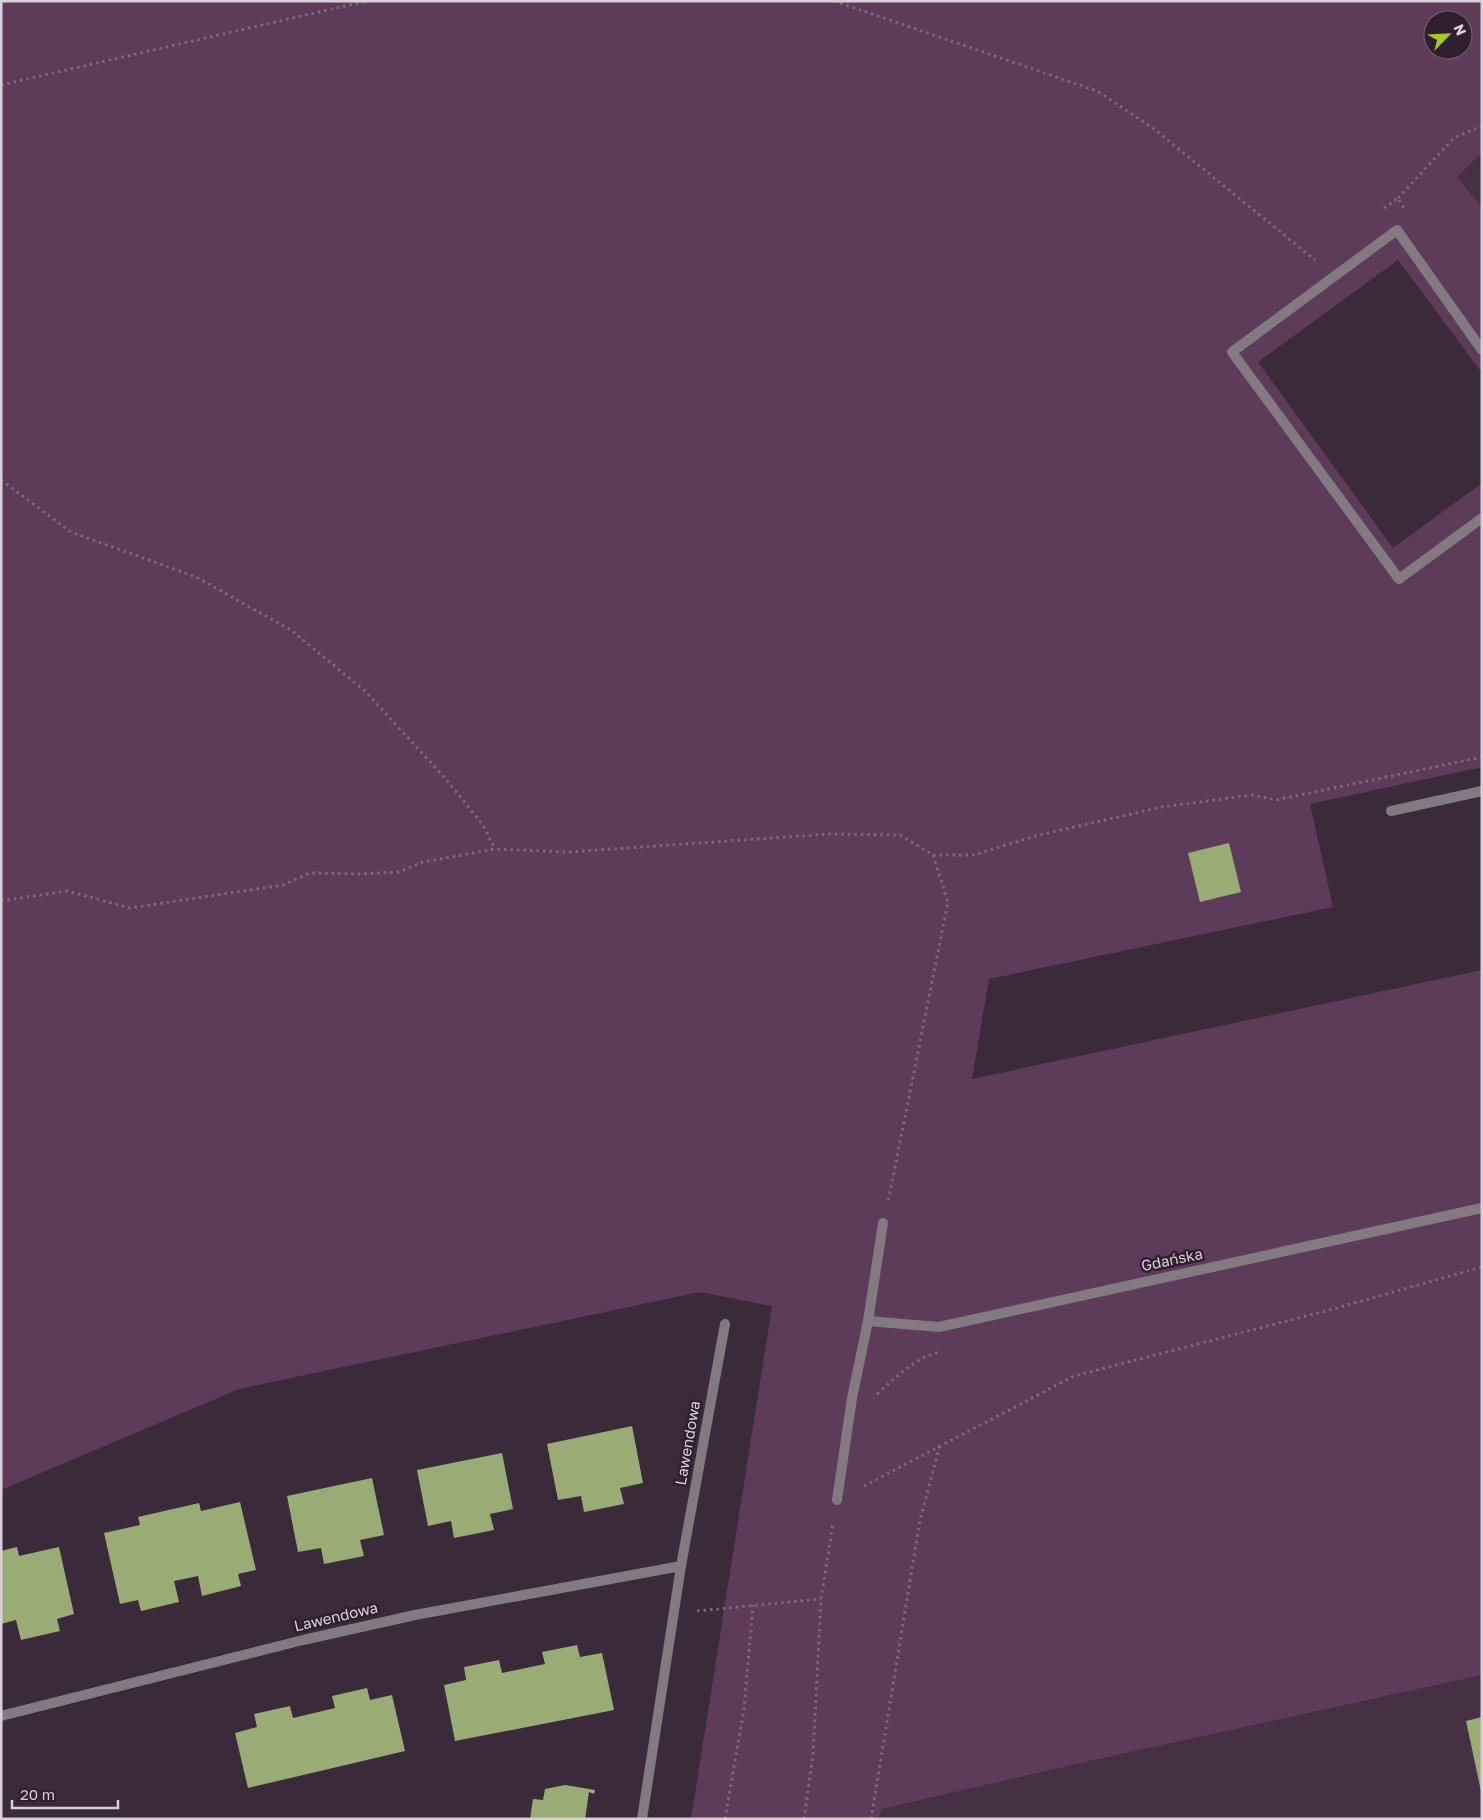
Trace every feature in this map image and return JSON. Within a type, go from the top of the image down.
[{"type":"street","points":[[1482,350],[1397,230],[1232,352],[1399,579],[1482,518]]},
{"type":"street","points":[[1391,811],[1482,791]]},
{"type":"street","name":"Gdańska","points":[[868,1321],[939,1327],[1482,1208]]},
{"type":"street","points":[[837,1500],[852,1398],[868,1321],[883,1223]]},
{"type":"street","name":"Lawendowa","points":[[642,1819],[681,1566],[725,1324]]},
{"type":"street","name":"Lawendowa","points":[[1,1716],[304,1640],[415,1615],[681,1566]]},
{"type":"path","points":[[1,85],[367,1]]},
{"type":"path","points":[[834,1],[1097,91],[1154,129],[1314,260]]},
{"type":"path","points":[[1398,198],[1454,138],[1482,126]]},
{"type":"path","points":[[1,480],[71,532],[196,577],[291,630],[365,691],[445,778],[482,825],[495,849]]},
{"type":"path","points":[[1,901],[67,891],[130,908],[283,884],[310,873],[358,874],[399,872],[423,862],[495,849],[569,852],[830,834],[900,835],[933,855],[974,855],[1039,835],[1162,807],[1252,795],[1276,800],[1482,757]]},
{"type":"path","points":[[883,1223],[948,902],[933,855]]},
{"type":"path","points":[[804,1819],[813,1755],[821,1599],[837,1500],[1074,1376],[1338,1308],[1482,1267]]},
{"type":"path","points":[[872,1819],[920,1520],[940,1445]]},
{"type":"path","points":[[674,1614],[821,1599]]},
{"type":"path","points":[[724,1819],[744,1709],[753,1605]]},
{"type":"shaded area","points":[[1,1],[1482,1],[1482,153],[1457,177],[1482,207],[1482,373],[1398,260],[1258,362],[1393,548],[1482,483],[1482,767],[1310,804],[1333,907],[989,979],[972,1079],[1482,970],[1482,1675],[881,1809],[879,1819],[691,1819],[772,1306],[700,1292],[239,1389],[1,1490]]},
{"type":"shaded area","points":[[1482,153],[1482,207],[1457,177]]},
{"type":"shaded area","points":[[1482,1675],[1482,1819],[879,1819],[880,1809]]},
{"type":"building","points":[[1229,843],[1241,892],[1200,902],[1188,853]]},
{"type":"building","points":[[632,1426],[643,1483],[620,1488],[624,1504],[584,1512],[581,1496],[558,1500],[547,1444]]},
{"type":"building","points":[[502,1453],[513,1509],[490,1514],[494,1530],[454,1538],[451,1521],[428,1526],[417,1470]]},
{"type":"building","points":[[372,1478],[384,1535],[360,1540],[364,1556],[324,1564],[321,1548],[298,1552],[287,1496]]},
{"type":"building","points":[[240,1502],[256,1570],[238,1574],[241,1586],[202,1596],[198,1576],[174,1581],[179,1602],[141,1611],[138,1600],[120,1604],[104,1533],[140,1525],[138,1517],[199,1503],[201,1511]]},
{"type":"building","points":[[17,1547],[19,1556],[59,1547],[74,1614],[57,1619],[60,1631],[21,1640],[16,1620],[1,1624],[1,1551]]},
{"type":"building","points":[[577,1645],[580,1657],[602,1653],[614,1710],[455,1741],[444,1685],[466,1680],[464,1667],[499,1660],[502,1673],[545,1664],[542,1652]]},
{"type":"building","points":[[367,1688],[370,1700],[392,1695],[405,1751],[248,1788],[235,1733],[257,1727],[254,1714],[290,1706],[293,1718],[335,1708],[332,1696]]},
{"type":"building","points":[[1482,1717],[1482,1791],[1481,1791],[1466,1721]]},
{"type":"building","points":[[565,1785],[595,1790],[594,1794],[589,1792],[585,1819],[530,1819],[533,1799],[543,1800],[545,1789]]}]
